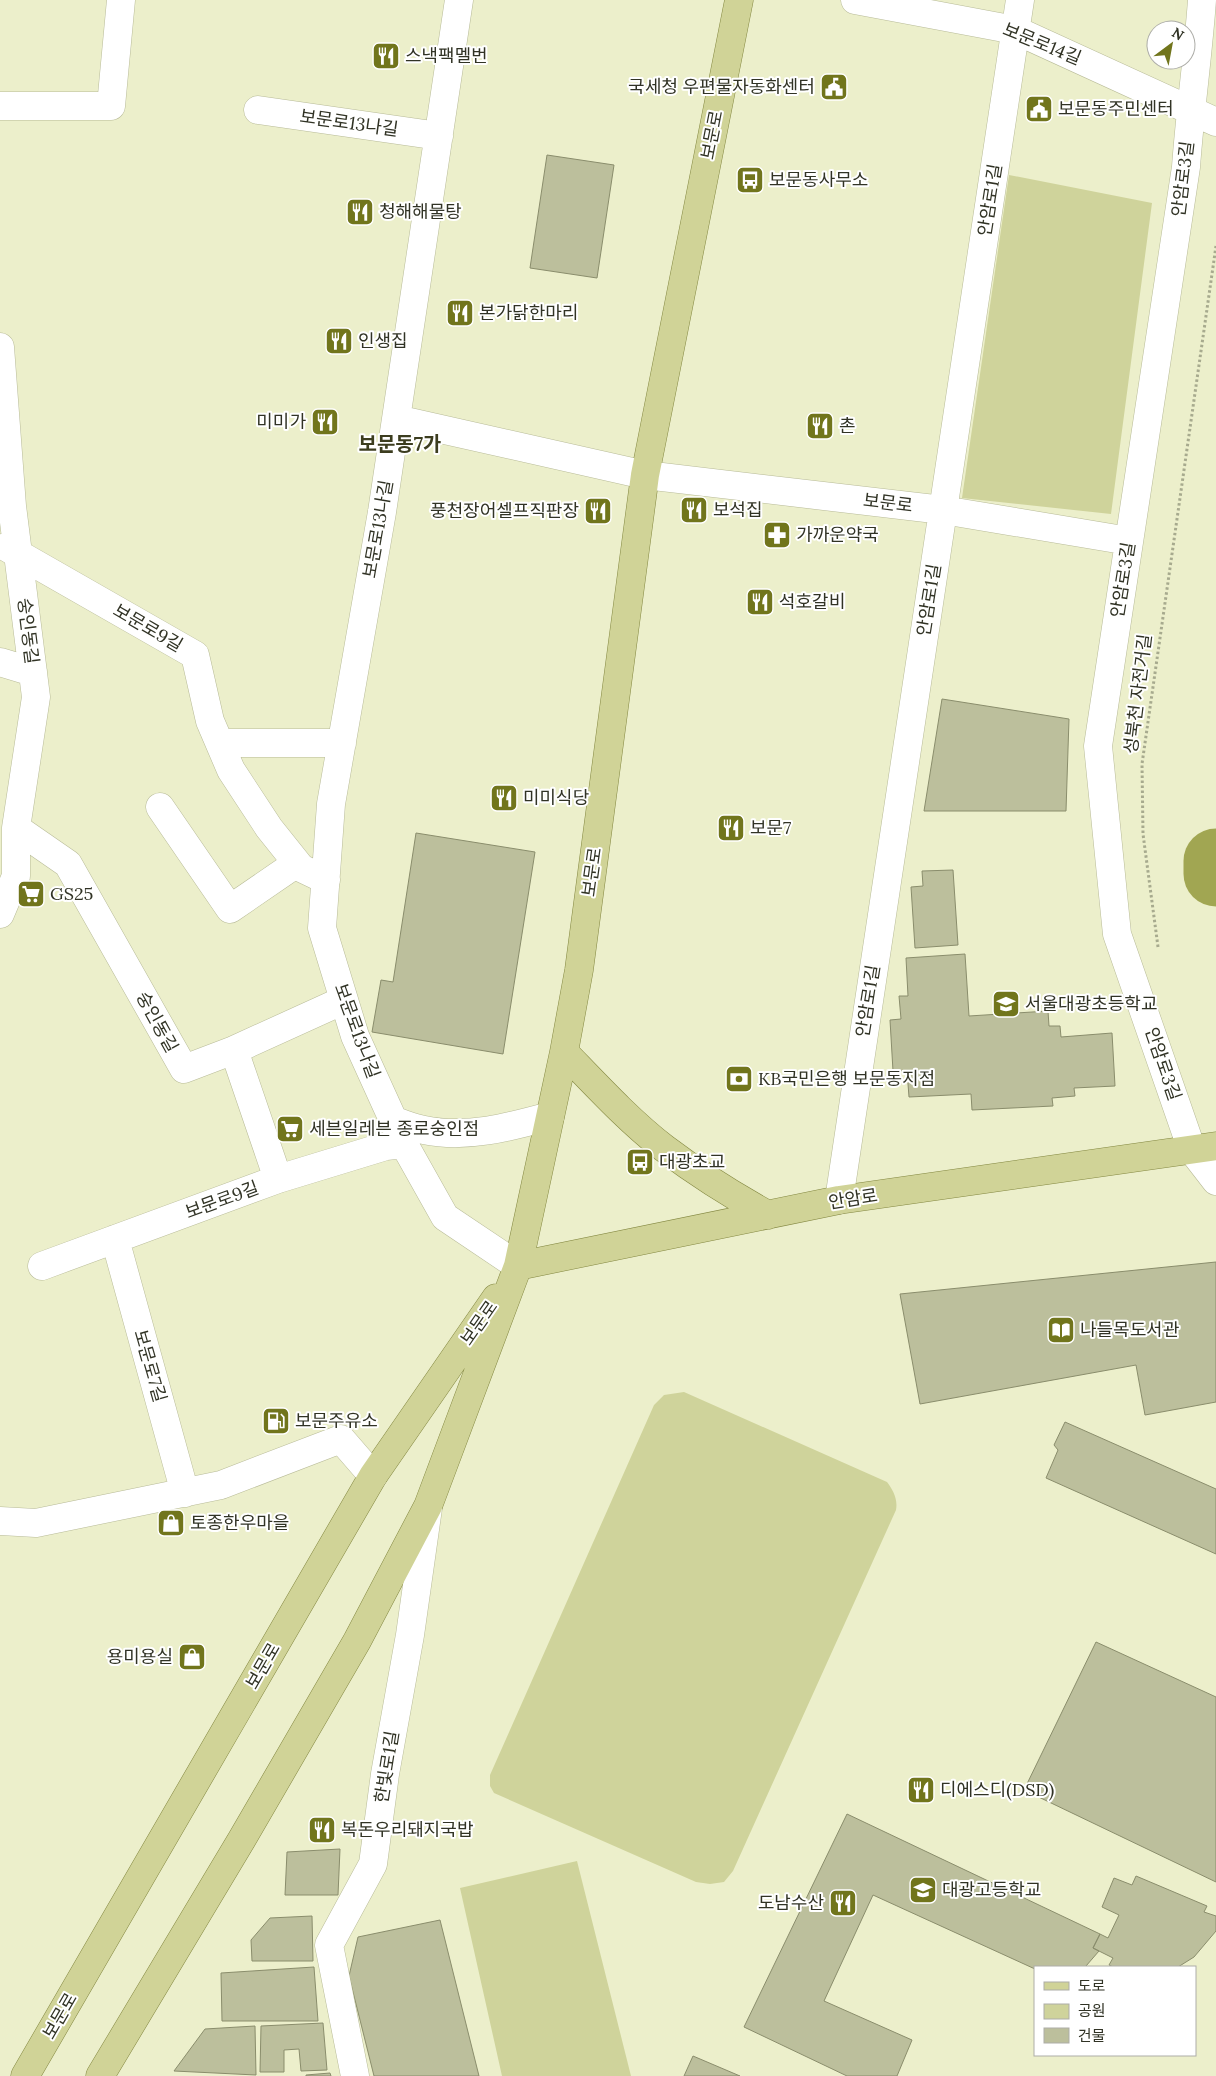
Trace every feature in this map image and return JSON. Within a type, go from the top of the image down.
[{"type":"main road","name":"보문로","points":[[100,2076],[242,1840],[342,1667],[428,1506],[518,1266],[564,1052],[579,970],[646,475],[739,0]]},
{"type":"main road","points":[[564,1052],[608,1098],[663,1147],[730,1194],[768,1215]]},
{"type":"main road","name":"안암로","points":[[518,1266],[839,1200],[1204,1148]]},
{"type":"main road","name":"보문로","points":[[25,2076],[373,1476],[518,1266]]},
{"type":"street","points":[[0,106],[111,106],[121,0]]},
{"type":"street","name":"보문로13나길","points":[[459,0],[396,420],[331,804],[322,928],[355,1036],[399,1132],[445,1217],[518,1266]]},
{"type":"street","name":"보문로14길","points":[[855,0],[1015,30],[1216,122]]},
{"type":"street","name":"안암로1길","points":[[839,1200],[1020,0]]},
{"type":"street","name":"안암로3길","points":[[1202,0],[1186,167],[1098,746],[1117,934],[1216,1181]]},
{"type":"street","name":"보문로13나길","points":[[258,110],[439,136]]},
{"type":"street","name":"숭인동길","points":[[0,347],[9,548],[33,672],[36,697],[16,828],[16,876],[0,914]]},
{"type":"street","name":"보문로","points":[[396,420],[646,475],[943,510],[1129,541]]},
{"type":"street","name":"보문로9길","points":[[9,548],[195,655],[210,721],[237,779],[269,828],[301,868],[326,880]]},
{"type":"street","points":[[0,662],[33,672]]},
{"type":"street","points":[[220,742],[342,744]]},
{"type":"street","points":[[160,807],[230,908],[297,863]]},
{"type":"street","name":"숭인동길","points":[[16,828],[68,864],[184,1069],[234,1050]]},
{"type":"street","points":[[278,1179],[234,1050],[344,1000]]},
{"type":"street","points":[[399,1132],[424,1130],[482,1132],[550,1116]]},
{"type":"street","name":"보문로9길","points":[[42,1266],[278,1179],[386,1146],[399,1132]]},
{"type":"street","name":"보문로7길","points":[[115,1239],[185,1492]]},
{"type":"street","points":[[0,1521],[36,1523],[221,1485],[341,1439],[373,1476]]},
{"type":"street","name":"한빛로1길","points":[[355,2076],[329,1946],[373,1864],[386,1774],[410,1635],[428,1506]]},
{"type":"path","name":"성북천 자전거길","points":[[1160,955],[1143,834],[1142,764],[1216,246]]},
{"type":"green space","points":[[1009,175],[1152,203],[1111,514],[962,498]]},
{"type":"green space","points":[[684,1392],[887,1482],[896,1498],[896,1510],[733,1871],[724,1882],[710,1884],[696,1882],[494,1793],[490,1786],[490,1775],[654,1405],[664,1395]]},
{"type":"green space","points":[[577,1861],[631,2076],[502,2076],[460,1888]]},
{"type":"building","points":[[547,155],[614,165],[597,278],[530,268]]},
{"type":"building","points":[[942,699],[1069,719],[1066,811],[924,811]]},
{"type":"building","points":[[416,833],[535,852],[503,1054],[372,1032],[381,980],[393,982]]},
{"type":"building","points":[[953,870],[958,945],[915,948],[911,887],[923,886],[922,871]]},
{"type":"building","points":[[965,954],[969,1016],[1048,1011],[1049,1026],[1060,1026],[1061,1037],[1112,1033],[1115,1086],[1074,1088],[1075,1096],[1052,1098],[1053,1106],[972,1110],[971,1094],[909,1097],[907,1071],[893,1071],[890,1020],[901,1019],[899,996],[908,996],[906,958]]},
{"type":"building","name":"나들목도서관","points":[[1216,1262],[1216,1402],[1145,1415],[1136,1365],[920,1404],[900,1294]]},
{"type":"building","points":[[1065,1422],[1216,1489],[1216,1554],[1046,1478],[1058,1450],[1054,1445]]},
{"type":"building","points":[[1096,1642],[1216,1697],[1216,1882],[1024,1790]]},
{"type":"building","points":[[847,1814],[1100,1934],[1093,1948],[1099,1951],[1086,1966],[1034,1966],[1034,1969],[873,1895],[824,2001],[912,2040],[897,2076],[847,2076],[744,2027]]},
{"type":"building","points":[[340,1849],[338,1895],[285,1895],[287,1852]]},
{"type":"building","points":[[1136,1876],[1207,1906],[1204,1912],[1216,1916],[1216,1931],[1194,1957],[1180,1966],[1109,1965],[1113,1958],[1093,1948],[1100,1934],[1108,1938],[1119,1915],[1102,1907],[1114,1878],[1132,1885]]},
{"type":"building","points":[[312,1916],[313,1961],[252,1961],[251,1940],[270,1918]]},
{"type":"building","points":[[440,1920],[479,2076],[374,2076],[349,1976],[358,1937]]},
{"type":"building","points":[[314,1967],[318,2021],[222,2021],[221,1973]]},
{"type":"building","points":[[323,2023],[327,2070],[301,2071],[299,2049],[284,2050],[284,2072],[260,2072],[261,2026]]},
{"type":"building","points":[[255,2026],[256,2075],[174,2071],[205,2029]]},
{"type":"building","points":[[693,2056],[740,2076],[684,2076]]},
{"type":"building","points":[[330,2073],[331,2076],[306,2076],[306,2075]]},
{"type":"waterway","points":[[1216,861],[1216,874]]},
{"type":"place","name":"스낵팩멜번","points":[[386,56]]},
{"type":"place","name":"국세청 우편물자동화센터","points":[[834,87]]},
{"type":"place","name":"보문동주민센터","points":[[1039,109]]},
{"type":"place","name":"보문동사무소","points":[[750,180]]},
{"type":"place","name":"청해해물탕","points":[[360,212]]},
{"type":"place","name":"본가닭한마리","points":[[460,313]]},
{"type":"place","name":"인생집","points":[[339,341]]},
{"type":"place","name":"미미가","points":[[325,422]]},
{"type":"place","name":"촌","points":[[820,426]]},
{"type":"place","name":"보석집","points":[[694,510]]},
{"type":"place","name":"풍천장어셀프직판장","points":[[598,511]]},
{"type":"place","name":"가까운약국","points":[[777,535]]},
{"type":"place","name":"석호갈비","points":[[760,602]]},
{"type":"place","name":"미미식당","points":[[504,798]]},
{"type":"place","name":"보문7","points":[[731,828]]},
{"type":"place","name":"GS25","points":[[31,894]]},
{"type":"place","name":"서울대광초등학교","points":[[1006,1004]]},
{"type":"place","name":"KB국민은행 보문동지점","points":[[739,1079]]},
{"type":"place","name":"세븐일레븐 종로숭인점","points":[[290,1129]]},
{"type":"place","name":"대광초교","points":[[640,1162]]},
{"type":"place","name":"나들목도서관","points":[[1061,1330]]},
{"type":"place","name":"보문주유소","points":[[276,1421]]},
{"type":"place","name":"토종한우마을","points":[[171,1523]]},
{"type":"place","name":"용미용실","points":[[192,1657]]},
{"type":"place","name":"디에스디(DSD)","points":[[921,1790]]},
{"type":"place","name":"복돈우리돼지국밥","points":[[322,1830]]},
{"type":"place","name":"대광고등학교","points":[[923,1890]]},
{"type":"place","name":"도남수산","points":[[843,1903]]},
{"type":"district","name":"보문동7가","points":[[400,444]]}]
